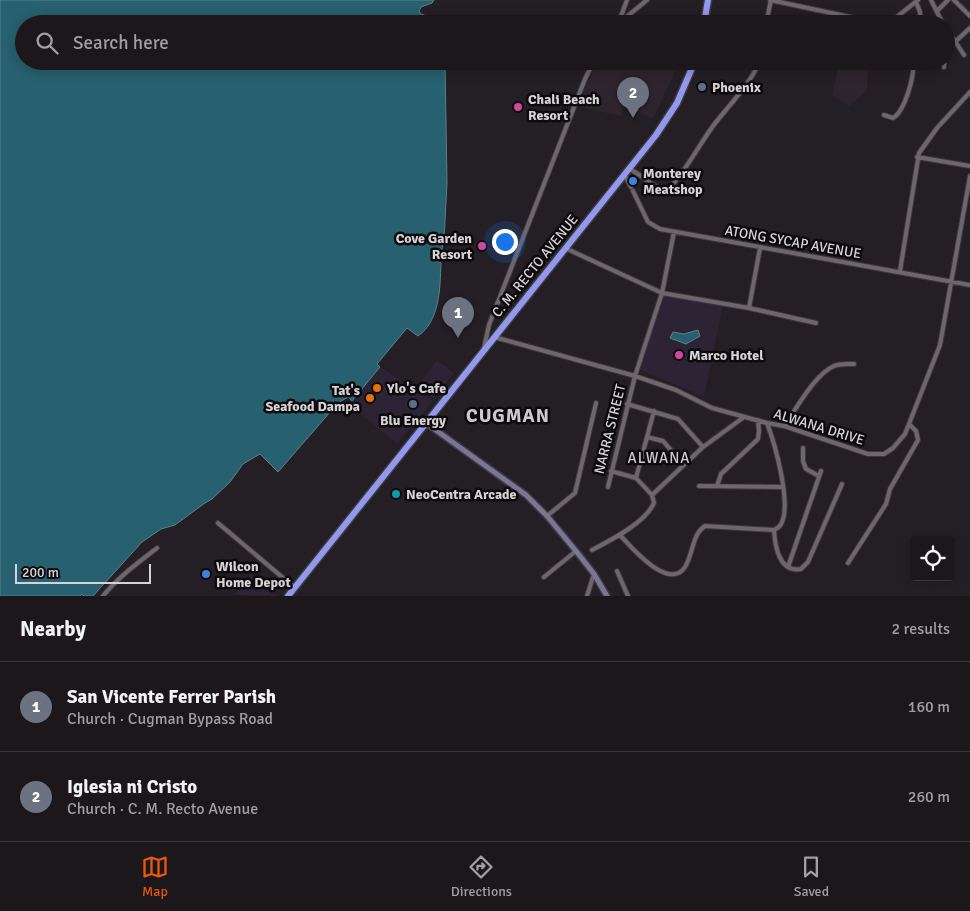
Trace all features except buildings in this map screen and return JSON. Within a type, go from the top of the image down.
[{"type":"highway","points":[[706,15],[708,0]]},
{"type":"highway","name":"C. M. RECTO AVENUE","points":[[288,596],[656,135],[671,114],[691,70]]},
{"type":"street","points":[[621,15],[627,0]]},
{"type":"street","points":[[629,15],[647,0]]},
{"type":"street","points":[[768,15],[770,0],[841,15]]},
{"type":"street","points":[[931,0],[940,15]]},
{"type":"street","points":[[938,10],[948,0]]},
{"type":"street","points":[[954,0],[970,16]]},
{"type":"street","points":[[899,15],[917,1],[920,15]]},
{"type":"street","points":[[964,55],[956,41],[970,28]]},
{"type":"street","points":[[483,350],[490,326],[590,70]]},
{"type":"street","points":[[627,171],[661,190],[669,189],[682,173],[712,127],[756,70]]},
{"type":"street","points":[[884,115],[893,118],[899,112],[912,70]]},
{"type":"street","points":[[900,271],[917,157],[937,128],[970,92]]},
{"type":"street","points":[[917,157],[970,166]]},
{"type":"street","name":"ATONG SYCAP AVENUE","points":[[627,171],[632,189],[652,225],[674,232],[970,285]]},
{"type":"street","name":"ALWANA DRIVE","points":[[494,337],[635,376],[676,390],[703,404],[744,417],[784,426],[854,450],[884,454],[893,448],[910,425],[940,345],[970,176]]},
{"type":"street","name":"NARRA STREET","points":[[608,487],[627,404],[662,293],[674,232]]},
{"type":"street","points":[[565,248],[662,293],[749,308],[816,323]]},
{"type":"street","points":[[749,308],[760,248]]},
{"type":"street","points":[[784,426],[818,378],[827,370],[840,363],[854,364]]},
{"type":"street","points":[[547,516],[575,493],[596,403]]},
{"type":"street","points":[[627,404],[678,418],[703,447]]},
{"type":"street","points":[[636,478],[654,411]]},
{"type":"street","points":[[652,495],[703,447],[744,417]]},
{"type":"street","points":[[717,486],[721,474],[758,439],[758,420]]},
{"type":"street","points":[[426,423],[522,492],[547,516],[576,550],[594,574],[607,596]]},
{"type":"street","points":[[620,535],[649,564],[662,572],[672,574],[678,573],[685,568],[700,530],[706,526],[774,530],[783,521],[783,487],[778,455],[767,423]]},
{"type":"street","points":[[848,563],[886,504],[890,489],[918,440],[916,432],[910,425]]},
{"type":"street","points":[[647,437],[663,441],[684,465]]},
{"type":"street","points":[[802,448],[806,469],[819,476]]},
{"type":"street","points":[[592,550],[620,535],[648,514],[654,503],[652,495],[636,478],[611,471]]},
{"type":"street","points":[[788,567],[821,471]]},
{"type":"street","points":[[774,530],[776,549],[781,560],[788,567],[797,570],[801,569],[808,562],[842,484]]},
{"type":"street","points":[[699,486],[783,487]]},
{"type":"street","points":[[218,524],[294,587]]},
{"type":"street","points":[[103,596],[115,582],[157,548]]},
{"type":"street","points":[[544,577],[576,550]]},
{"type":"street","points":[[617,571],[628,596]]},
{"type":"street","points":[[587,596],[594,574]]},
{"type":"shaded area","points":[[594,70],[676,70],[653,119],[623,104],[621,116],[577,106]]},
{"type":"shaded area","points":[[838,70],[868,70],[867,91],[849,106],[832,95]]},
{"type":"shaded area","name":"Marco Hotel","points":[[664,295],[723,305],[704,396],[640,370]]},
{"type":"shaded area","points":[[437,360],[454,373],[434,398],[418,386]]},
{"type":"shaded area","points":[[380,367],[433,401],[397,444],[356,410],[352,401]]},
{"type":"shaded area","points":[[251,574],[277,596],[234,595]]},
{"type":"water","points":[[0,0],[434,0],[432,3],[421,7],[419,11],[424,15],[15,15],[15,70],[445,70],[447,183],[444,239],[441,254],[437,261],[441,263],[439,293],[431,322],[418,336],[407,328],[377,364],[380,367],[352,401],[348,397],[338,403],[278,472],[260,454],[243,464],[230,482],[212,499],[175,525],[161,529],[142,542],[93,596],[83,596],[82,594],[80,596],[0,596]]},
{"type":"water","points":[[698,330],[700,336],[686,344],[670,338],[673,332],[684,334]]},
{"type":"place","name":"Phoenix","points":[[702,87]]},
{"type":"place","name":"Chali Beach Resort","points":[[518,107]]},
{"type":"place","name":"Iglesia ni Cristo","points":[[633,118]]},
{"type":"place","name":"Monterey Meatshop","points":[[633,181]]},
{"type":"place","name":"Cove Garden Resort","points":[[482,246]]},
{"type":"place","name":"San Vicente Ferrer Parish","points":[[458,338]]},
{"type":"place","name":"Marco Hotel","points":[[679,355]]},
{"type":"place","name":"Ylo's Cafe","points":[[377,388]]},
{"type":"place","name":"Tat's Seafood Dampa","points":[[370,398]]},
{"type":"place","name":"Blu Energy","points":[[413,404]]},
{"type":"place","name":"NeoCentra Arcade","points":[[396,494]]},
{"type":"place","name":"Wilcon Home Depot","points":[[206,574]]},
{"type":"district","name":"CUGMAN","points":[[508,416]]},
{"type":"district","name":"ALWANA","points":[[659,458]]}]
